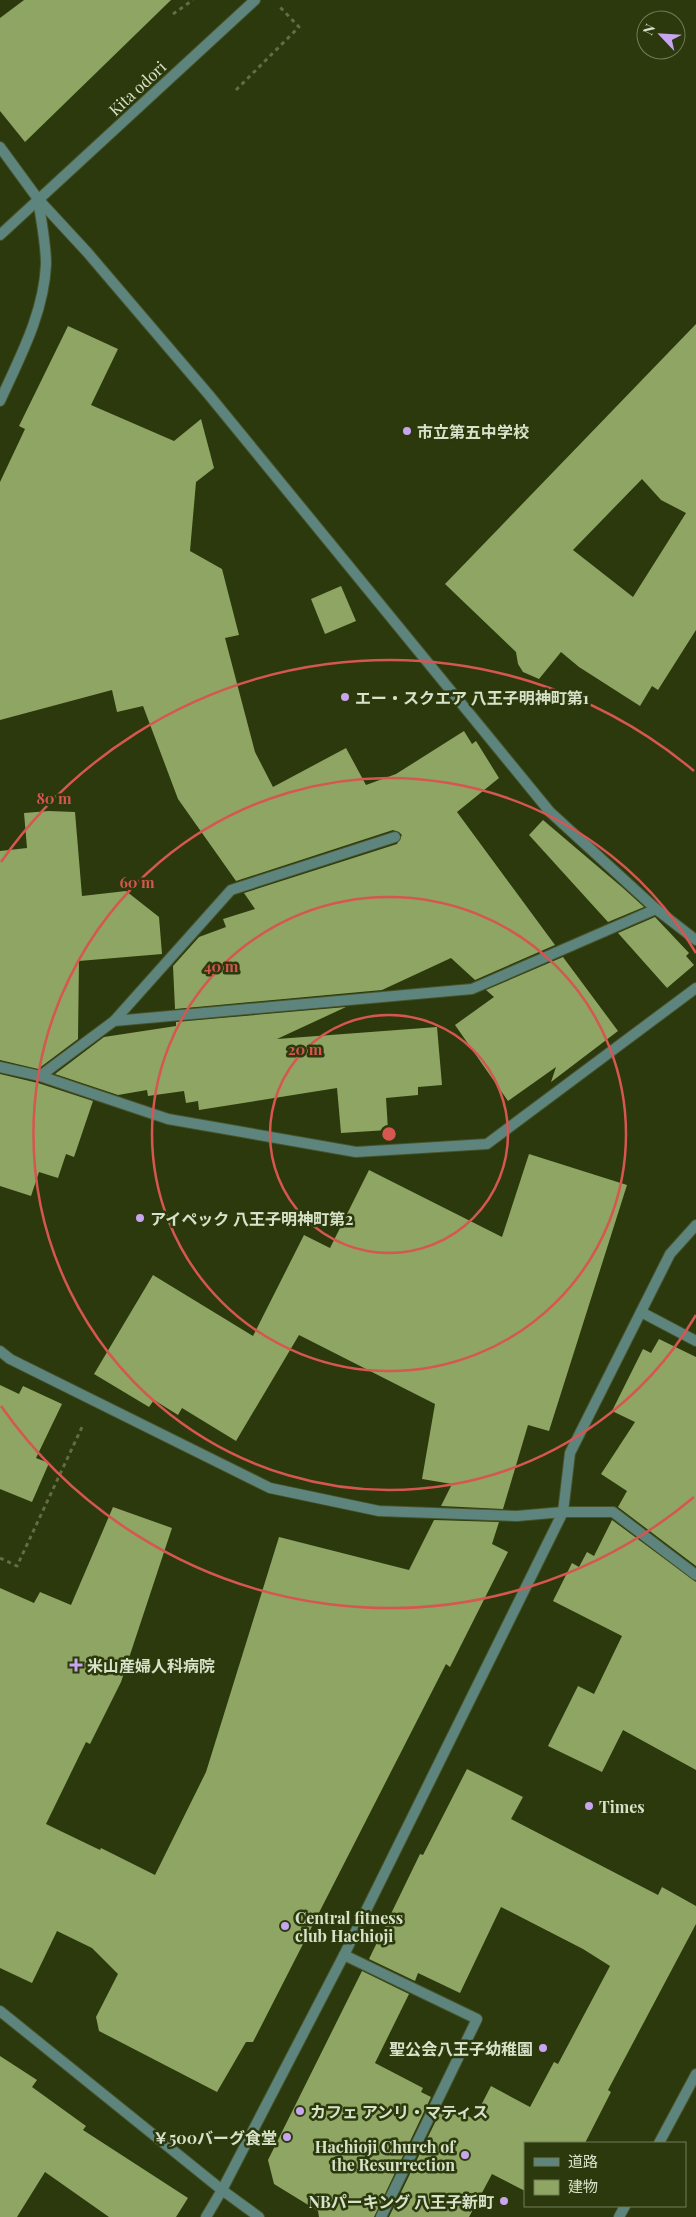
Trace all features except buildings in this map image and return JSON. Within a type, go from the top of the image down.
[{"type":"street","name":"Kita odori","points":[[0,235],[255,0]]},
{"type":"street","points":[[0,147],[38,199],[87,252],[209,395],[550,812],[656,909],[696,940]]},
{"type":"street","points":[[0,401],[30,334],[41,297],[46,263],[38,199]]},
{"type":"street","points":[[40,1076],[114,1021],[231,890],[395,836]]},
{"type":"street","points":[[114,1021],[472,989],[656,909]]},
{"type":"street","points":[[0,1067],[40,1076],[168,1119],[356,1152],[487,1144],[696,988]]},
{"type":"street","points":[[206,2217],[222,2190],[344,1955],[563,1512],[570,1453],[670,1254],[696,1226]]},
{"type":"street","points":[[642,1312],[696,1341]]},
{"type":"street","points":[[0,1351],[10,1359],[94,1402],[270,1488],[379,1511],[517,1516],[563,1512],[613,1512],[696,1575]]},
{"type":"street","points":[[344,1955],[477,2019],[381,2217]]},
{"type":"street","points":[[0,2011],[222,2190],[259,2217]]},
{"type":"street","points":[[660,2142],[696,2074]]},
{"type":"path","points":[[173,14],[184,8],[192,0]]},
{"type":"path","points":[[236,90],[299,27],[273,0]]},
{"type":"path","points":[[0,1558],[17,1566],[62,1464],[94,1402]]},
{"type":"place","name":"市立第五中学校","points":[[407,431]]},
{"type":"place","name":"エー・スクエア 八王子明神町第1","points":[[345,697]]},
{"type":"place","name":"アイペック 八王子明神町第2","points":[[140,1218]]},
{"type":"place","name":"米山産婦人科病院","points":[[76,1665]]},
{"type":"place","name":"Times","points":[[589,1806]]},
{"type":"place","name":"Central fitness club Hachioji","points":[[285,1926]]},
{"type":"place","name":"聖公会八王子幼稚園","points":[[543,2048]]},
{"type":"place","name":"カフェ アンリ・マティス","points":[[300,2111]]},
{"type":"place","name":"￥500バーグ食堂","points":[[287,2137]]},
{"type":"place","name":"Hachioji Church of the Resurrection","points":[[465,2155]]},
{"type":"place","name":"NBパーキング 八王子新町","points":[[504,2201]]}]
